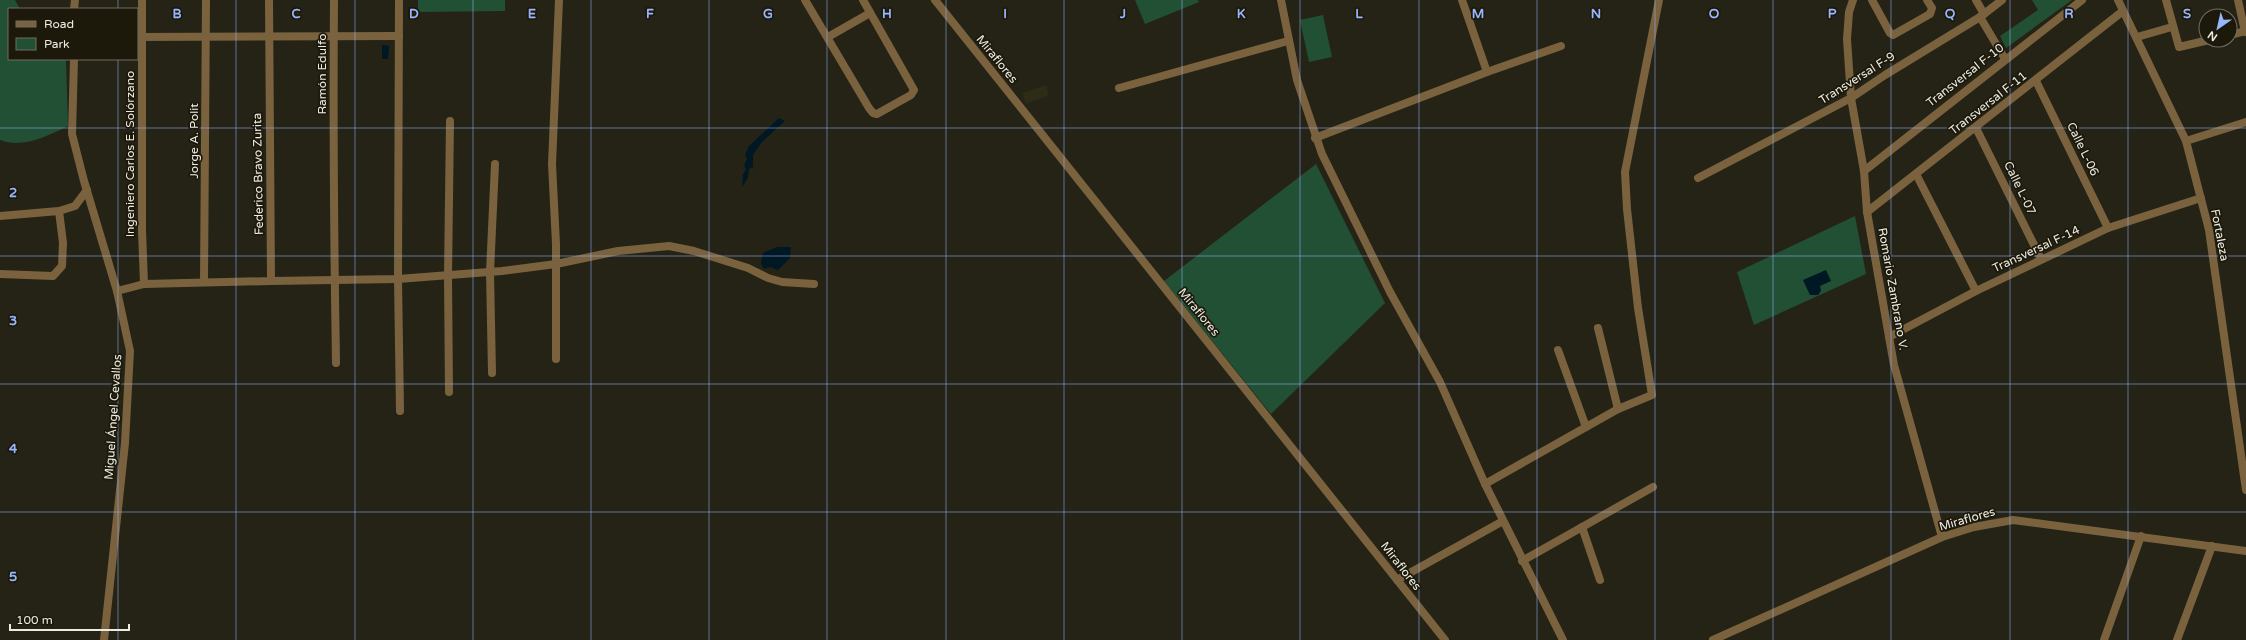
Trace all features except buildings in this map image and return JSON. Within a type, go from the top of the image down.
[{"type":"street","name":"Ingeniero Carlos E. Solórzano","points":[[142,0],[139,37],[144,284]]},
{"type":"street","name":"Jorge A. Polit","points":[[204,282],[206,0]]},
{"type":"street","name":"Federico Bravo Zurita","points":[[269,0],[268,37],[271,281]]},
{"type":"street","name":"Ramón Edulfo","points":[[334,0],[333,254],[335,280],[336,363]]},
{"type":"street","points":[[399,0],[398,279],[400,411]]},
{"type":"street","points":[[556,359],[555,206],[552,164],[559,0]]},
{"type":"street","points":[[805,0],[873,113],[877,114],[911,95],[914,90],[862,0]]},
{"type":"street","name":"Miraflores","points":[[935,0],[1445,640]]},
{"type":"street","points":[[1281,0],[1297,80],[1315,138],[1390,292],[1440,382],[1485,484],[1522,561],[1564,640]]},
{"type":"street","points":[[1462,0],[1487,72]]},
{"type":"street","points":[[1485,484],[1586,426],[1618,409],[1652,395],[1638,308],[1627,209],[1625,172],[1659,0]]},
{"type":"street","name":"Romario Zambrano V.","points":[[1853,0],[1849,12],[1847,39],[1851,98],[1864,171],[1867,212],[1894,366],[1942,537]]},
{"type":"street","points":[[1872,0],[1890,33],[1893,35],[1930,14],[1932,8],[1926,0]]},
{"type":"street","points":[[1976,0],[1982,16],[2005,59]]},
{"type":"street","name":"Transversal F-9","points":[[1698,178],[1851,98],[1885,75],[1982,16],[2002,0]]},
{"type":"street","name":"Transversal F-10","points":[[1864,171],[2082,0]]},
{"type":"street","name":"Fortaleza","points":[[2118,0],[2186,140],[2209,230],[2246,490]]},
{"type":"street","points":[[2166,0],[2172,27],[2179,47],[2198,43]]},
{"type":"street","points":[[2238,0],[2245,31]]},
{"type":"street","name":"Transversal F-11","points":[[1867,212],[2124,11]]},
{"type":"street","points":[[828,37],[870,12]]},
{"type":"street","points":[[2137,37],[2172,27]]},
{"type":"street","points":[[139,37],[399,36]]},
{"type":"street","points":[[1119,88],[1288,40]]},
{"type":"street","points":[[1315,138],[1487,72],[1561,46]]},
{"type":"street","name":"Miguel Ángel Cevallos","points":[[74,60],[72,134],[117,291],[130,351],[125,443],[104,640]]},
{"type":"street","name":"Calle L-06","points":[[2036,80],[2108,228]]},
{"type":"street","points":[[449,392],[448,276],[450,121]]},
{"type":"street","points":[[2186,140],[2246,122]]},
{"type":"street","name":"Calle L-07","points":[[1976,128],[2041,259]]},
{"type":"street","points":[[492,373],[490,272],[494,164]]},
{"type":"street","points":[[1916,174],[1976,292]]},
{"type":"street","points":[[0,216],[59,211],[75,206],[87,190]]},
{"type":"street","name":"Transversal F-14","points":[[1889,337],[2041,259],[2108,228],[2201,198]]},
{"type":"street","points":[[0,274],[53,276],[62,266],[64,243],[59,211]]},
{"type":"street","points":[[117,291],[144,284],[398,279],[448,276],[556,264],[618,251],[668,246],[694,251],[748,268],[768,278],[782,282],[814,284]]},
{"type":"street","points":[[1598,328],[1618,409]]},
{"type":"street","points":[[1558,350],[1586,426]]},
{"type":"street","points":[[1522,561],[1653,487]]},
{"type":"street","name":"Miraflores","points":[[1713,640],[1942,537],[1974,527],[2013,520],[2246,551]]},
{"type":"street","points":[[1397,580],[1503,521]]},
{"type":"street","points":[[1582,527],[1600,580]]},
{"type":"street","points":[[2104,640],[2142,536]]},
{"type":"street","points":[[2177,640],[2212,546]]},
{"type":"shaded area","points":[[1046,85],[1049,95],[1026,104],[1022,93]]},
{"type":"green space","points":[[0,0],[15,0],[19,8],[8,8],[8,60],[66,60],[68,126],[43,137],[26,142],[17,143],[0,140]]},
{"type":"green space","points":[[418,0],[505,0],[505,11],[418,12]]},
{"type":"green space","points":[[1135,0],[1198,0],[1199,2],[1145,24]]},
{"type":"green space","points":[[2032,0],[2072,0],[2006,48],[2000,36],[2038,10]]},
{"type":"green space","points":[[1323,15],[1332,57],[1309,62],[1300,20]]},
{"type":"green space","points":[[1316,164],[1385,303],[1271,414],[1164,281]]},
{"type":"green space","points":[[1855,216],[1866,274],[1754,325],[1737,272]]},
{"type":"water","points":[[382,45],[389,46],[388,59],[382,59]]},
{"type":"water","points":[[779,118],[785,121],[761,143],[753,155],[753,167],[749,169],[748,178],[742,187],[743,174],[746,169],[744,165],[747,159],[745,155],[749,146]]},
{"type":"water","points":[[777,247],[791,247],[790,258],[778,270],[770,267],[764,269],[761,264],[763,253]]},
{"type":"water","points":[[1826,270],[1831,281],[1820,286],[1821,291],[1818,295],[1810,295],[1803,280]]}]
